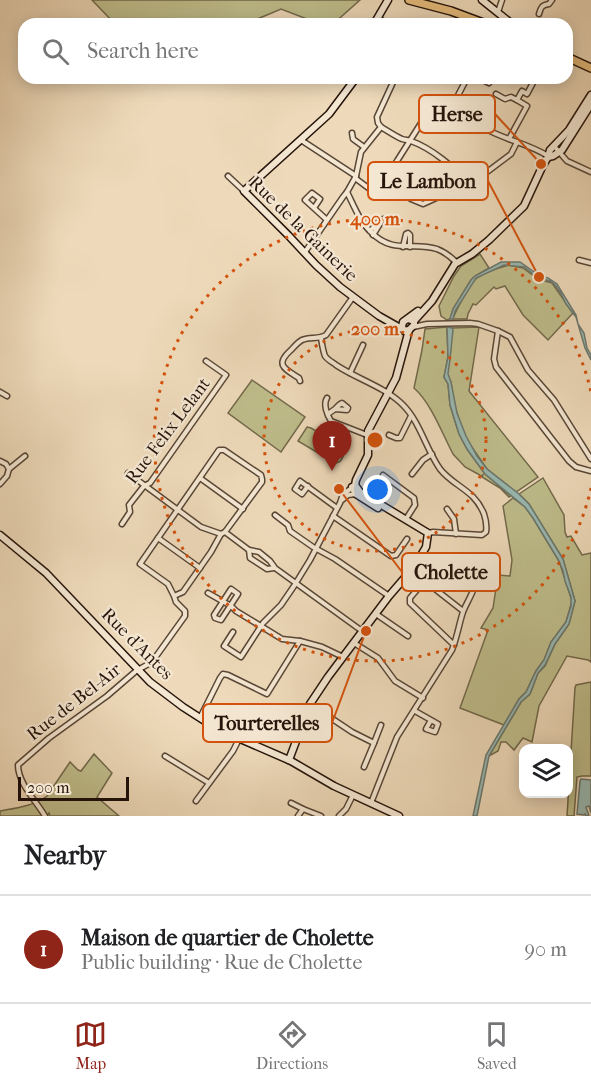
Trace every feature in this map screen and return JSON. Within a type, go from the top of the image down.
[{"type":"main road","points":[[409,0],[470,18]]},
{"type":"main road","points":[[573,60],[591,68]]},
{"type":"street","points":[[378,18],[388,0]]},
{"type":"street","points":[[482,0],[504,18]]},
{"type":"street","points":[[497,12],[502,0]]},
{"type":"street","points":[[539,14],[541,7],[552,0]]},
{"type":"street","points":[[244,191],[329,114],[350,84]]},
{"type":"street","points":[[393,84],[377,117],[381,127],[447,162],[468,183]]},
{"type":"street","points":[[452,106],[464,84]]},
{"type":"street","points":[[517,100],[522,91],[527,94],[532,84]]},
{"type":"street","points":[[496,94],[505,99],[511,97],[527,106],[509,139]]},
{"type":"street","points":[[301,139],[373,190],[377,190],[433,105],[452,106],[487,130],[548,157],[559,152],[590,101]]},
{"type":"street","points":[[354,490],[369,451],[367,435],[370,427],[396,378],[408,325],[432,301],[456,262],[480,247],[524,206],[550,150],[569,130],[590,101]]},
{"type":"street","points":[[304,253],[347,192],[355,177],[364,147],[381,127]]},
{"type":"street","points":[[352,133],[352,139],[364,147]]},
{"type":"street","points":[[383,182],[422,204],[483,175],[511,154],[517,142]]},
{"type":"street","points":[[554,146],[567,161],[591,172]]},
{"type":"street","name":"Rue de la Gainerie","points":[[228,176],[316,265],[353,297],[379,316],[389,321],[408,325]]},
{"type":"street","points":[[347,192],[371,233],[387,243],[403,247],[436,249],[456,262]]},
{"type":"street","points":[[314,208],[327,220]]},
{"type":"street","points":[[403,247],[408,233],[410,247]]},
{"type":"street","points":[[579,260],[591,263]]},
{"type":"street","points":[[300,381],[284,367],[283,357],[302,340],[321,338],[328,333],[353,297]]},
{"type":"street","points":[[408,325],[470,322],[510,337],[528,370],[554,400],[590,457]]},
{"type":"street","points":[[498,331],[494,359],[496,367],[569,461],[576,467],[591,470]]},
{"type":"street","points":[[233,632],[224,646],[241,657],[266,619],[281,605],[296,583],[316,549],[343,494],[354,490],[360,492],[428,533],[478,535],[484,534],[487,529],[486,520],[476,499],[440,468],[411,416],[401,403],[327,358],[321,338]]},
{"type":"street","points":[[350,374],[363,345]]},
{"type":"street","name":"Rue Felix Lelant","points":[[122,524],[130,512],[129,505],[144,486],[150,483],[226,375],[206,361]]},
{"type":"street","points":[[0,392],[8,396]]},
{"type":"street","points":[[327,398],[325,402],[327,414],[331,421],[367,435]]},
{"type":"street","points":[[327,414],[335,409]]},
{"type":"street","points":[[389,435],[400,438],[411,416]]},
{"type":"street","points":[[138,670],[156,657],[185,616],[185,611],[176,602],[168,584],[140,564],[219,450],[222,449],[261,476],[262,482],[223,533],[183,592],[174,596]]},
{"type":"street","points":[[412,474],[426,457],[432,454]]},
{"type":"street","points":[[0,484],[7,476],[9,469],[25,456]]},
{"type":"street","points":[[0,461],[9,469]]},
{"type":"street","points":[[128,473],[201,526],[223,533],[249,550],[259,552],[275,568],[362,631]]},
{"type":"street","points":[[383,475],[414,498],[415,505],[406,519]]},
{"type":"street","points":[[200,478],[243,509]]},
{"type":"street","points":[[308,486],[338,506]]},
{"type":"street","points":[[354,490],[413,527],[422,529]]},
{"type":"street","points":[[447,509],[454,519],[456,534]]},
{"type":"street","points":[[275,515],[288,525],[290,531],[389,596]]},
{"type":"street","points":[[333,516],[391,556],[396,555],[407,539]]},
{"type":"street","points":[[290,760],[310,704],[342,657],[389,596],[412,571],[426,547],[428,533]]},
{"type":"street","name":"Rue d'Antes","points":[[0,534],[46,573],[138,670],[167,695],[221,730],[290,760],[352,795],[399,816]]},
{"type":"street","points":[[158,538],[200,568]]},
{"type":"street","points":[[249,550],[250,558],[267,569],[275,568]]},
{"type":"street","points":[[371,803],[397,737],[449,656],[454,645],[463,611],[476,579],[475,574],[439,564],[410,598],[410,603],[454,645]]},
{"type":"street","points":[[412,571],[463,611]]},
{"type":"street","points":[[231,589],[238,594],[221,620],[218,620],[214,615],[223,601],[231,589]]},
{"type":"street","points":[[208,593],[282,639],[300,641],[328,649],[342,657]]},
{"type":"street","points":[[376,614],[408,636]]},
{"type":"street","points":[[200,718],[223,674],[267,694],[300,641]]},
{"type":"street","points":[[354,643],[378,658],[395,681],[423,698]]},
{"type":"street","name":"Rue de Bel-Air","points":[[45,816],[23,781],[17,769],[18,765],[49,738],[138,670]]},
{"type":"street","points":[[310,704],[352,732],[374,743]]},
{"type":"street","points":[[415,711],[431,720]]},
{"type":"street","points":[[364,767],[381,725]]},
{"type":"street","points":[[196,801],[240,738]]},
{"type":"street","points":[[165,756],[209,783]]},
{"type":"street","points":[[339,816],[346,809],[352,795]]},
{"type":"street","points":[[291,803],[321,816]]},
{"type":"street","points":[[298,816],[303,808]]},
{"type":"shaded area","points":[[92,0],[360,0],[340,18],[304,18],[281,9],[260,18],[109,18]]},
{"type":"shaded area","points":[[480,254],[489,268],[471,280],[453,309],[450,319],[447,320],[441,316],[439,306],[454,276],[461,266]]},
{"type":"shaded area","points":[[509,265],[523,268],[538,279],[552,283],[573,313],[548,340],[523,315],[505,286],[496,289],[494,287],[476,305],[473,304],[467,319],[453,319],[467,291],[477,278]]},
{"type":"shaded area","points":[[447,327],[448,357],[444,377],[448,384],[450,405],[459,434],[485,474],[511,496],[509,497],[500,488],[482,477],[483,475],[465,467],[453,454],[431,410],[414,388],[425,329]]},
{"type":"shaded area","points":[[479,327],[469,391],[538,477],[516,492],[487,469],[469,443],[462,429],[447,374],[452,328]]},
{"type":"shaded area","points":[[252,380],[305,417],[281,452],[228,413]]},
{"type":"shaded area","points":[[307,427],[343,447],[342,460],[335,463],[298,441]]},
{"type":"shaded area","points":[[543,478],[564,515],[567,537],[571,536],[582,555],[591,553],[591,662],[567,656],[539,706],[532,742],[523,738],[514,750],[506,742],[501,742],[498,751],[489,756],[521,702],[530,694],[538,673],[545,666],[555,644],[569,624],[575,601],[563,559],[529,504],[519,494]]},
{"type":"shaded area","points":[[513,498],[525,507],[559,561],[572,601],[566,622],[551,642],[526,692],[519,699],[504,725],[460,708],[488,630],[481,628],[493,608],[498,575],[510,576],[512,560],[503,506]]},
{"type":"shaded area","points":[[591,682],[591,776],[577,777],[574,816],[567,816],[568,798],[573,798],[572,744],[576,685]]},
{"type":"shaded area","points":[[94,754],[112,773],[97,797],[119,816],[50,816],[49,813],[47,816],[0,816],[0,811],[25,806],[47,796],[70,762],[81,771]]},
{"type":"water","points":[[501,262],[520,262],[540,276],[557,284],[576,315],[578,324],[560,292],[550,281],[538,278],[524,267],[504,265],[476,278],[455,311],[453,319],[450,319],[453,309],[471,280]]},
{"type":"water","points":[[578,324],[584,333],[591,360],[585,348]]},
{"type":"water","points":[[447,327],[453,330],[448,374],[457,413],[466,436],[487,469],[529,504],[563,559],[575,601],[569,624],[538,673],[530,694],[521,702],[489,756],[477,816],[473,816],[486,755],[519,699],[526,692],[551,642],[566,622],[571,597],[559,561],[533,518],[525,507],[485,474],[459,434],[450,405],[448,384],[444,377],[448,357]]},
{"type":"water","points":[[581,779],[591,780],[591,813],[589,806],[586,807],[589,816],[577,814]]},
{"type":"place","name":"Herse","points":[[541,164]]},
{"type":"place","name":"Le Lambon","points":[[539,277]]},
{"type":"place","name":"Maison de quartier de Cholette","points":[[332,471]]},
{"type":"place","name":"Cholette","points":[[339,489]]},
{"type":"place","name":"Tourterelles","points":[[366,631]]}]
